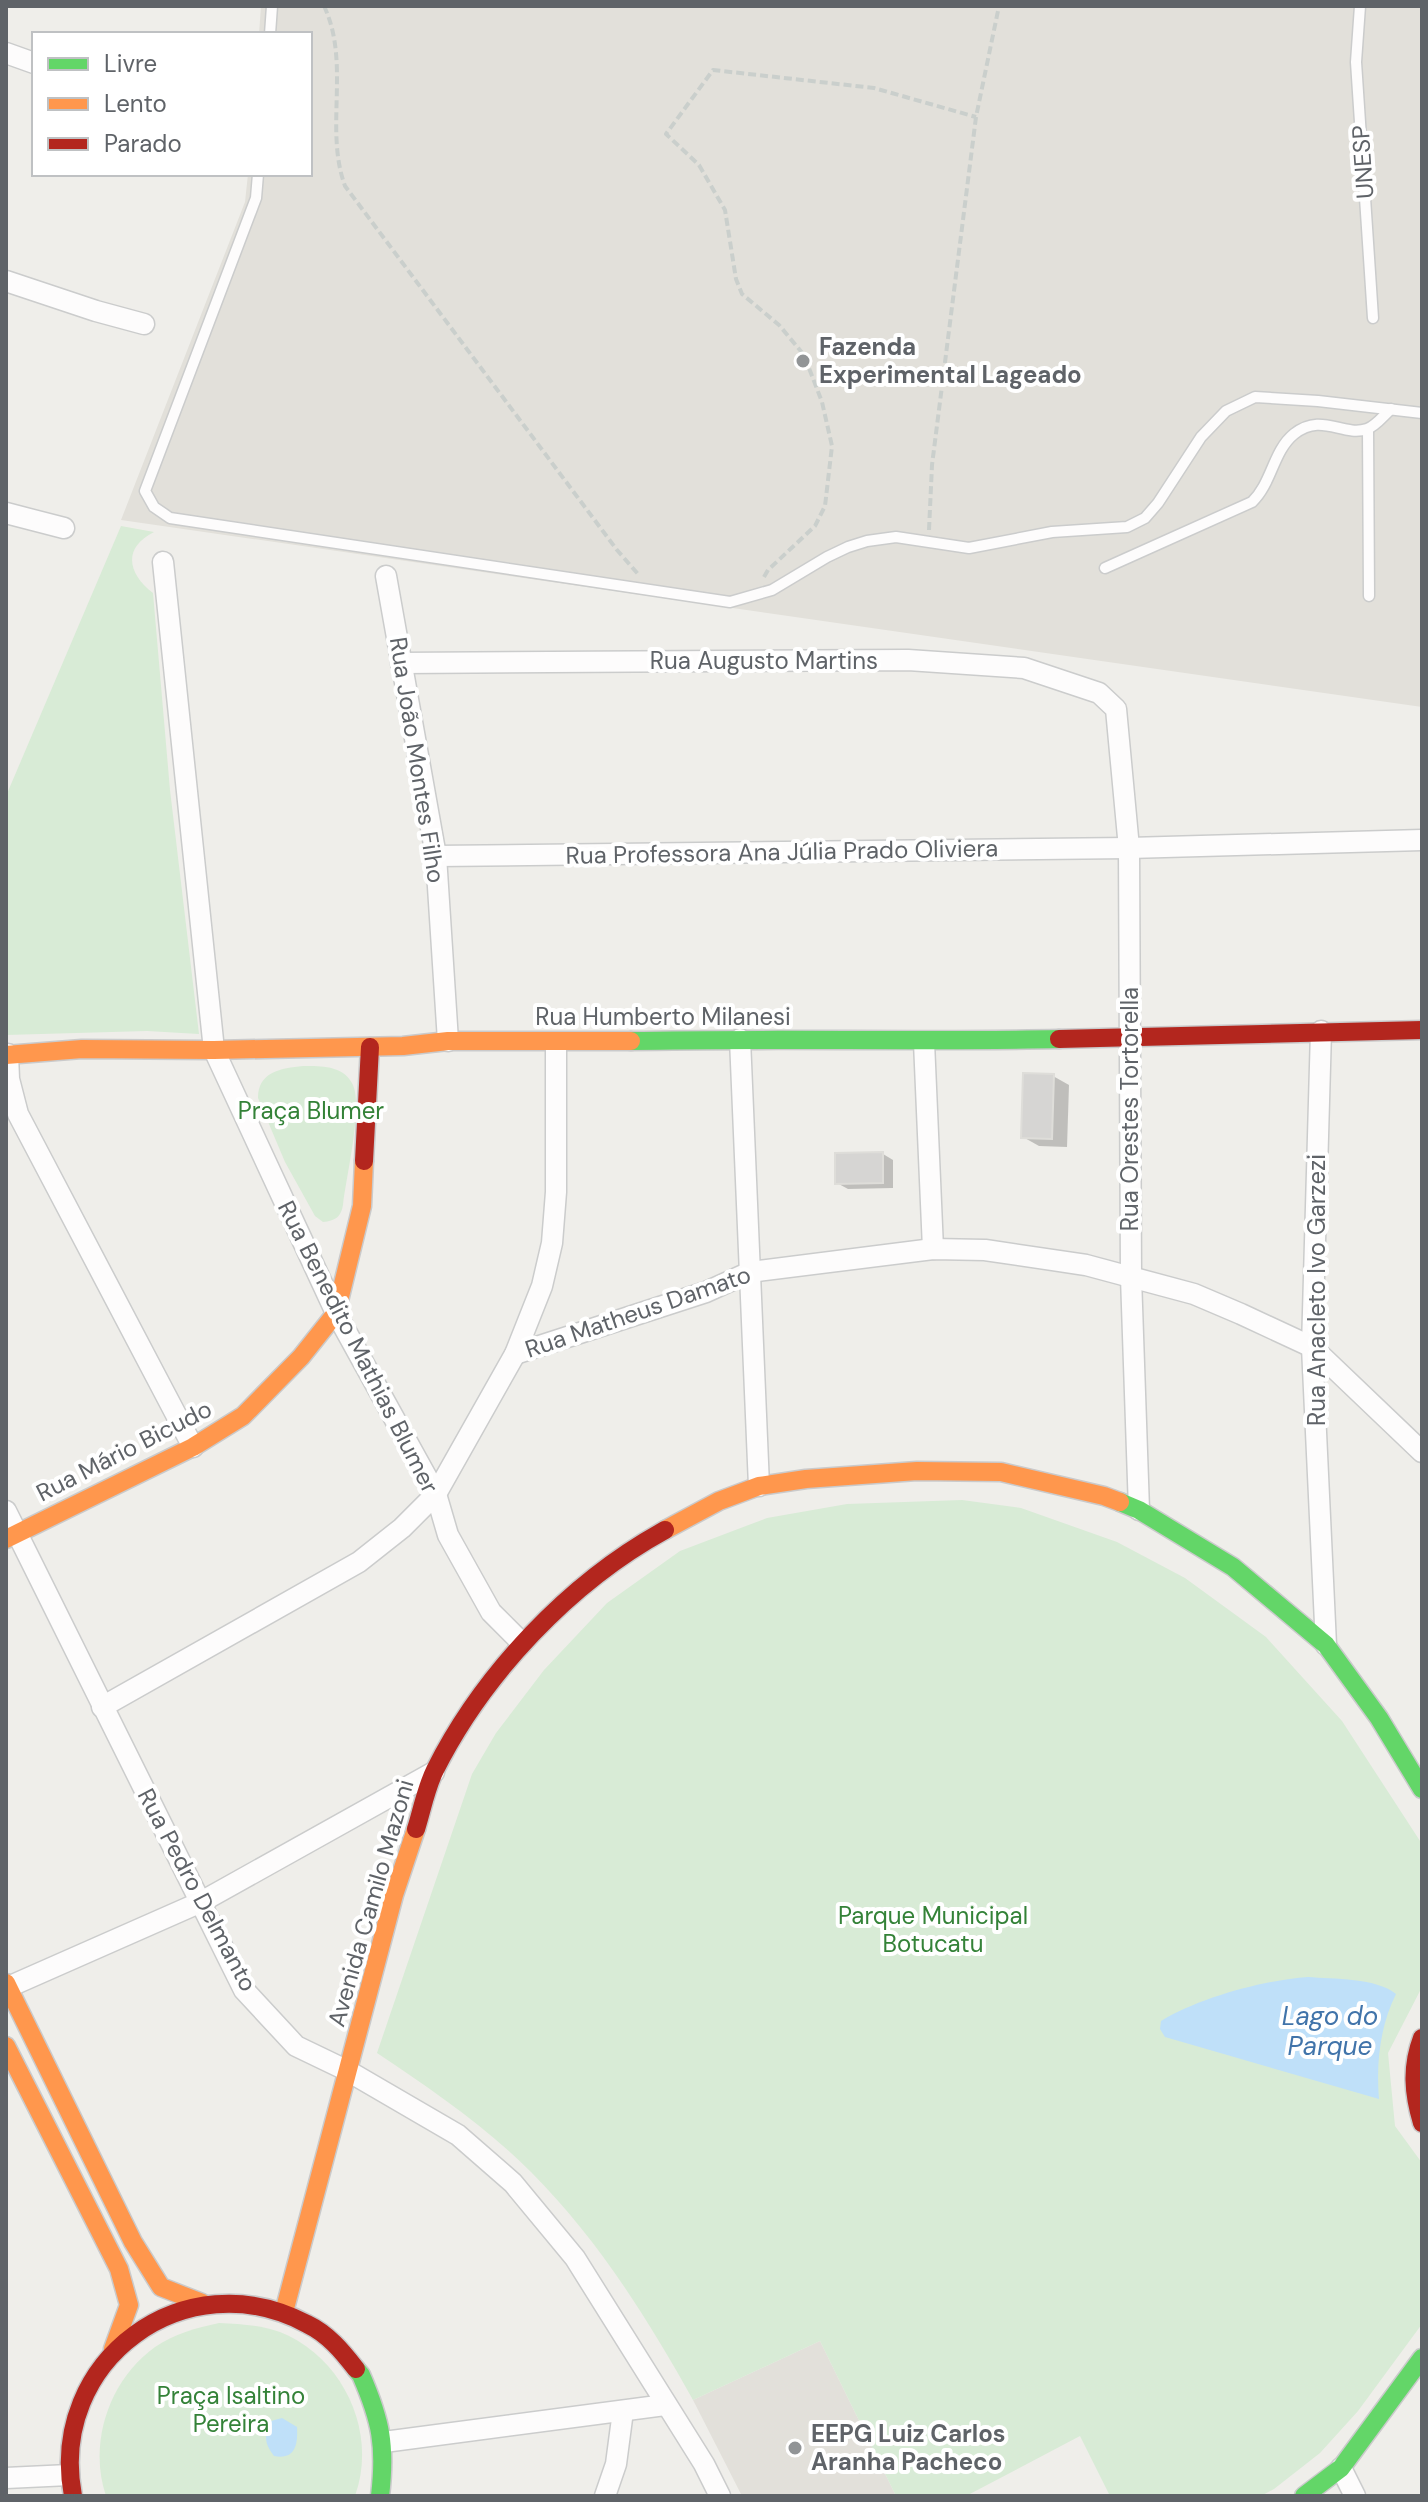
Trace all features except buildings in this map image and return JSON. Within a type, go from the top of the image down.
[{"type":"main road","name":"Rua Humberto Milanesi","points":[[7,1054],[82,1049],[370,1047],[448,1041],[556,1043],[740,1039],[924,1042],[1422,1030]]},
{"type":"main road","name":"Rua Mário Bicudo","points":[[12,1536],[193,1447],[243,1416],[301,1357],[336,1313],[362,1206],[370,1047]]},
{"type":"main road","name":"Avenida Camilo Mazoni","points":[[284,2312],[394,1895],[434,1772],[479,1697],[522,1643],[568,1600],[642,1543],[719,1501],[759,1486],[806,1479],[917,1471],[1001,1472],[1104,1496],[1139,1510],[1233,1567],[1326,1645],[1379,1718],[1422,1789]]},
{"type":"main road","points":[[7,1986],[133,2242],[161,2287],[202,2303]]},
{"type":"main road","points":[[1422,2038],[1413,2073],[1413,2090],[1422,2123]]},
{"type":"main road","points":[[6,2046],[119,2269],[129,2305],[113,2349],[86,2386],[71,2429],[69,2475],[73,2496]]},
{"type":"main road","points":[[113,2349],[154,2319],[202,2303],[244,2302],[284,2312],[315,2328],[341,2350],[362,2377],[376,2409],[384,2442],[380,2496]]},
{"type":"main road","points":[[1304,2496],[1341,2468],[1414,2376],[1422,2358]]},
{"type":"street","points":[[6,53],[32,62]]},
{"type":"street","points":[[6,281],[144,324]]},
{"type":"street","points":[[6,513],[64,528]]},
{"type":"street","name":"Rua Benedito Mathias Blumer","points":[[163,562],[214,1050],[336,1313],[436,1494],[448,1535],[491,1612],[522,1643]]},
{"type":"street","name":"Rua João Montes Filho","points":[[386,576],[436,856],[448,1041]]},
{"type":"street","name":"Rua Augusto Martins","points":[[401,663],[908,660],[1024,668],[1099,693],[1116,709]]},
{"type":"street","name":"Rua Orestes Tortorella","points":[[1116,709],[1129,848],[1131,1277],[1139,1510]]},
{"type":"street","name":"Rua Professora Ana Júlia Prado Oliviera","points":[[436,856],[1129,848],[1422,840]]},
{"type":"street","name":"Rua Anacleto Ivo Garzezi","points":[[1321,1031],[1312,1347],[1326,1645]]},
{"type":"street","points":[[740,1039],[759,1486]]},
{"type":"street","points":[[924,1042],[933,1249]]},
{"type":"street","points":[[102,1707],[302,1597],[359,1562],[402,1528],[436,1494],[515,1354],[542,1286],[552,1243],[556,1192],[556,1043]]},
{"type":"street","points":[[7,1054],[9,1079],[18,1114],[193,1447]]},
{"type":"street","name":"Rua Matheus Damato","points":[[515,1354],[706,1292],[750,1272],[933,1249],[985,1250],[1086,1265],[1194,1294],[1312,1347],[1422,1452]]},
{"type":"street","name":"Rua Pedro Delmanto","points":[[6,1511],[12,1536],[80,1656],[102,1707],[244,1990],[296,2046],[348,2071],[458,2135],[513,2183],[575,2258],[704,2464],[720,2496]]},
{"type":"street","points":[[7,1986],[201,1902],[434,1772]]},
{"type":"street","points":[[384,2442],[665,2405]]},
{"type":"street","points":[[605,2496],[616,2464],[623,2411]]},
{"type":"street","points":[[1341,2468],[1355,2496]]},
{"type":"street","points":[[6,2478],[69,2475]]},
{"type":"lane","points":[[270,32],[272,6]]},
{"type":"lane","name":"UNESP","points":[[1360,6],[1356,62],[1373,318]]},
{"type":"lane","points":[[258,176],[256,198],[145,491],[154,507],[170,518],[730,602],[772,590],[848,547],[896,537],[969,548],[1029,535],[1127,527],[1145,518],[1158,503],[1201,437],[1226,411],[1255,397],[1422,413]]},
{"type":"lane","points":[[1105,568],[1252,502],[1261,493],[1283,446],[1294,434],[1321,423],[1356,430],[1368,429],[1391,409]]},
{"type":"lane","points":[[1368,429],[1369,596]]},
{"type":"path","points":[[324,6],[338,64],[337,165],[345,186],[617,550],[652,590]]},
{"type":"path","points":[[929,541],[932,465],[976,117],[999,6]]},
{"type":"path","points":[[752,597],[768,570],[815,526],[825,506],[832,446],[822,402],[804,355],[779,325],[742,294],[736,279],[725,210],[699,165],[666,134],[713,70],[874,88],[976,117]]},
{"type":"shaded area","name":"Fazenda Experimental Lageado","points":[[261,6],[1422,6],[1422,707],[121,520],[245,202],[248,176],[312,176],[312,32],[259,32]]},
{"type":"shaded area","name":"EEPG Luiz Carlos Aranha Pacheco","points":[[820,2341],[896,2496],[742,2496],[693,2400]]},
{"type":"green space","points":[[121,526],[154,532],[137,546],[132,561],[138,578],[153,593],[170,790],[199,1034],[147,1031],[6,1035],[6,796]]},
{"type":"green space","name":"Praça Blumer","points":[[303,1066],[338,1070],[349,1078],[356,1096],[355,1126],[341,1213],[323,1222],[315,1216],[285,1162],[258,1098],[266,1077],[279,1070]]},
{"type":"green space","name":"Parque Municipal Botucatu","points":[[962,1500],[1021,1508],[1117,1542],[1185,1578],[1266,1637],[1342,1721],[1422,1844],[1422,1987],[1388,2053],[1395,2126],[1422,2163],[1422,2324],[1358,2411],[1320,2453],[1261,2496],[1110,2496],[1080,2436],[966,2496],[896,2496],[820,2341],[693,2400],[620,2280],[555,2197],[476,2124],[377,2053],[472,1774],[496,1733],[544,1670],[607,1603],[680,1551],[767,1518],[847,1504]]},
{"type":"green space","name":"Praça Isaltino Pereira","points":[[219,2323],[257,2326],[280,2332],[322,2359],[337,2378],[350,2399],[362,2447],[361,2472],[355,2496],[106,2496],[101,2476],[101,2434],[106,2414],[125,2377],[162,2342]]},
{"type":"water","name":"Lago do Parque","points":[[1308,1977],[1367,1982],[1396,1994],[1380,2045],[1379,2099],[1165,2037],[1160,2029],[1161,2021],[1213,1998],[1252,1986]]},
{"type":"water","points":[[282,2418],[297,2427],[297,2440],[294,2450],[281,2457],[274,2456],[266,2439],[271,2421]]},
{"type":"traffic: fast","points":[[631,1041],[1059,1039]]},
{"type":"traffic: fast","points":[[1120,1502],[1139,1510],[1233,1567],[1326,1645],[1379,1718],[1422,1789]]},
{"type":"traffic: fast","points":[[1304,2496],[1341,2468],[1422,2358]]},
{"type":"traffic: fast","points":[[356,2369],[368,2391],[380,2434],[380,2496]]},
{"type":"traffic: slow","points":[[6,1055],[82,1049],[214,1050],[403,1046],[448,1041],[631,1041]]},
{"type":"traffic: slow","points":[[6,1539],[193,1447],[243,1416],[301,1357],[336,1313],[362,1206],[364,1161]]},
{"type":"traffic: slow","points":[[665,1530],[719,1501],[759,1486],[806,1479],[917,1471],[1001,1472],[1120,1502]]},
{"type":"traffic: slow","points":[[284,2312],[394,1895],[416,1829]]},
{"type":"traffic: slow","points":[[6,1983],[133,2242],[161,2287],[202,2303]]},
{"type":"traffic: slow","points":[[6,2046],[119,2269],[129,2305],[113,2349]]},
{"type":"traffic: jam","points":[[1059,1039],[1422,1030]]},
{"type":"traffic: jam","points":[[364,1161],[370,1047]]},
{"type":"traffic: jam","points":[[416,1829],[435,1770],[478,1699],[504,1666],[563,1603],[630,1551],[665,1530]]},
{"type":"traffic: jam","points":[[1422,2038],[1414,2080],[1422,2123]]},
{"type":"traffic: jam","points":[[73,2496],[71,2447],[82,2403],[104,2365],[135,2335],[173,2314],[216,2304],[261,2307],[315,2328],[356,2369]]},
{"type":"place","name":"Fazenda Experimental Lageado","points":[[803,361]]},
{"type":"place","name":"EEPG Luiz Carlos Aranha Pacheco","points":[[795,2448]]}]
